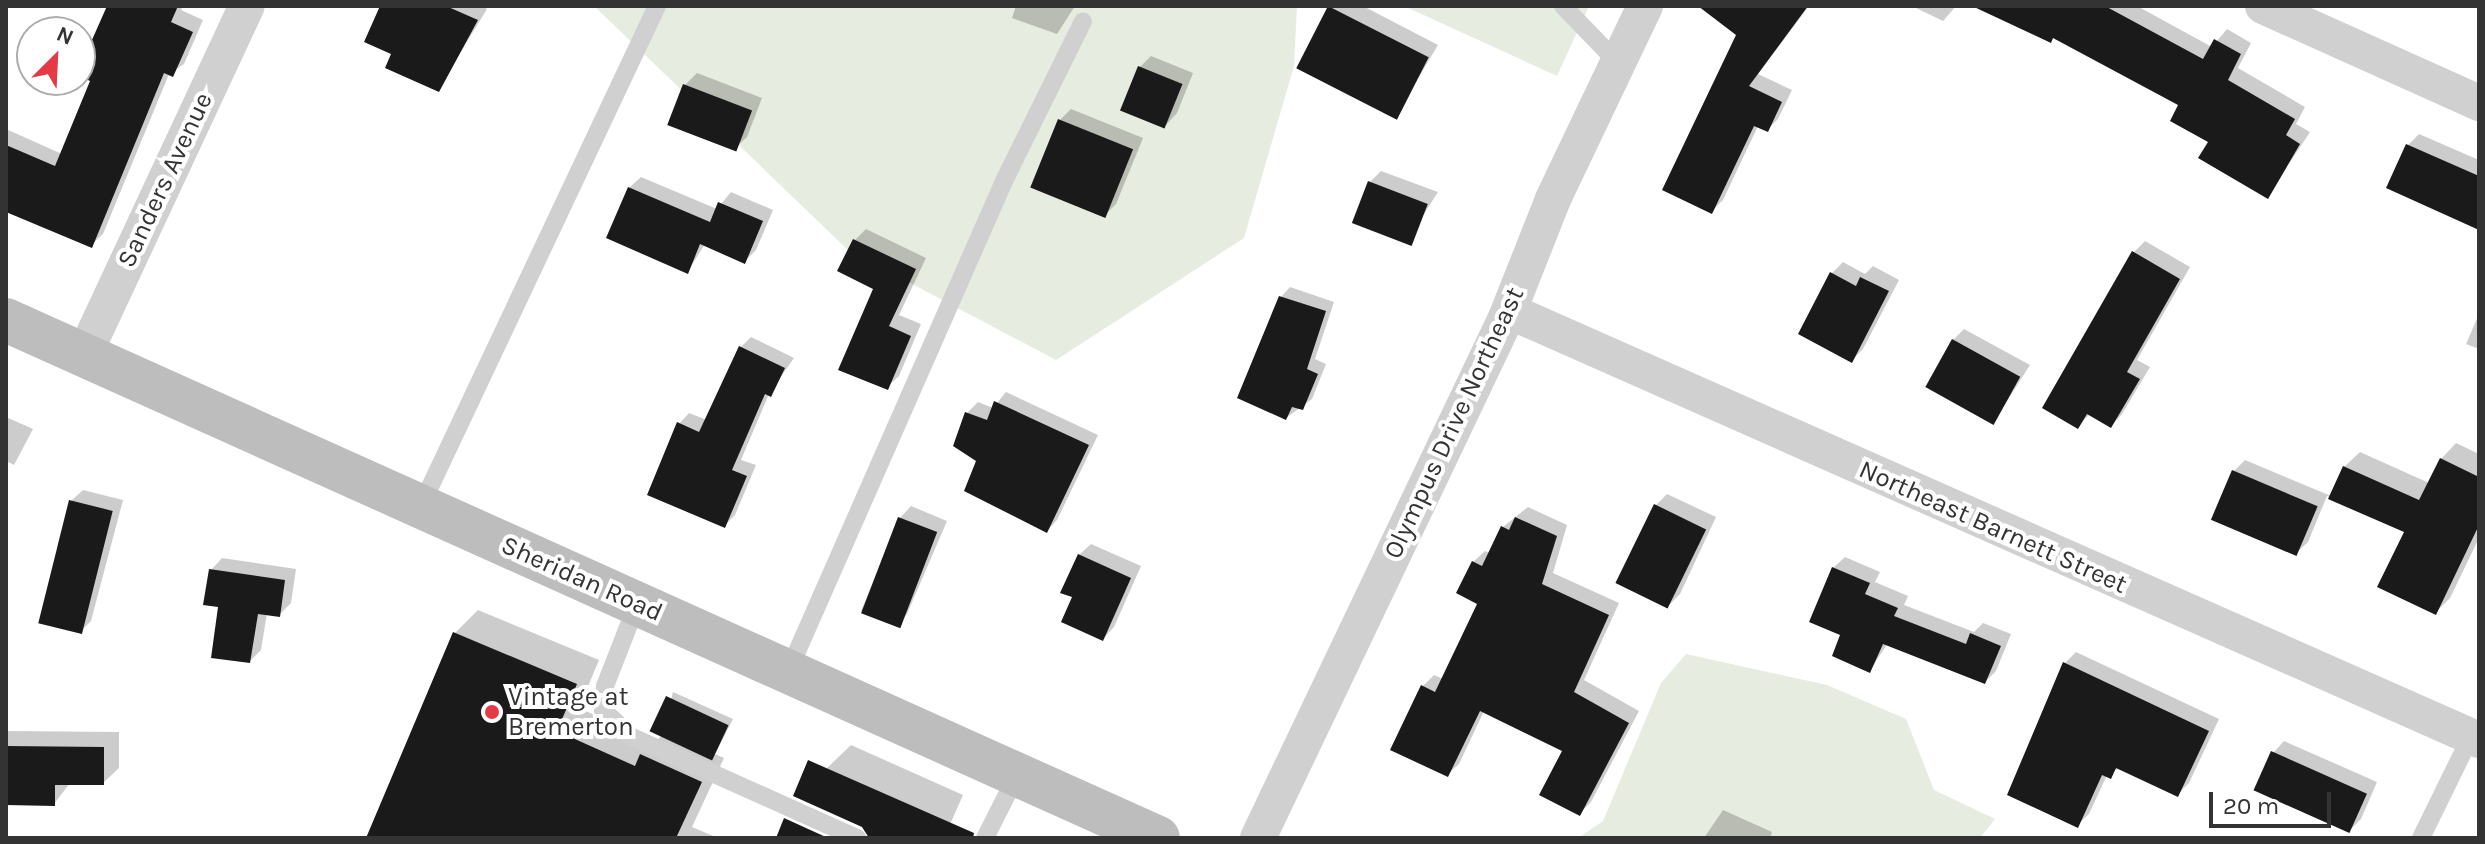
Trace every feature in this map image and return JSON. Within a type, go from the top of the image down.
[{"type":"main road","name":"Sheridan Road","points":[[6,320],[1158,838]]},
{"type":"street","name":"Sanders Avenue","points":[[84,355],[247,6]]},
{"type":"street","name":"Olympus Drive Northeast","points":[[1258,838],[1509,311],[1553,199],[1645,6]]},
{"type":"street","points":[[2263,6],[2479,103]]},
{"type":"street","name":"Northeast Barnett Street","points":[[1509,311],[2475,738]]},
{"type":"lane","points":[[421,506],[657,6]]},
{"type":"lane","points":[[1562,8],[1618,63]]},
{"type":"lane","points":[[788,672],[1004,181],[1083,21]]},
{"type":"lane","points":[[637,604],[605,686],[603,710],[632,737],[857,838]]},
{"type":"lane","points":[[2421,838],[2475,738]]},
{"type":"lane","points":[[985,838],[1017,775]]},
{"type":"shaded area","points":[[594,6],[1297,6],[1294,66],[1244,238],[1056,360],[848,250]]},
{"type":"shaded area","points":[[1404,6],[1589,6],[1557,76]]},
{"type":"shaded area","points":[[1686,654],[1827,685],[1906,719],[1934,790],[1995,819],[1980,838],[1578,838],[1603,821],[1661,683]]},
{"type":"building","points":[[107,6],[178,6],[171,22],[193,32],[173,77],[164,73],[92,248],[6,212],[6,145],[55,166],[84,96],[96,96],[96,31]]},
{"type":"building","points":[[380,6],[446,6],[478,20],[439,92],[385,68],[391,54],[364,42]]},
{"type":"building","points":[[1328,6],[1429,57],[1397,120],[1296,68]]},
{"type":"building","points":[[1698,6],[1808,6],[1749,86],[1782,102],[1768,132],[1754,126],[1712,214],[1662,190],[1736,35]]},
{"type":"building","points":[[1972,6],[2105,6],[2203,59],[2214,39],[2241,54],[2228,80],[2295,119],[2286,135],[2300,144],[2268,199],[2198,158],[2208,142],[2170,121],[2178,105],[2053,38],[2051,43]]},
{"type":"building","points":[[1138,66],[1183,84],[1165,128],[1120,111]]},
{"type":"building","points":[[683,84],[752,111],[736,152],[667,125]]},
{"type":"building","points":[[1058,119],[1133,149],[1105,218],[1030,188]]},
{"type":"building","points":[[2406,144],[2479,176],[2479,230],[2386,188]]},
{"type":"building","points":[[1368,181],[1428,204],[1412,246],[1352,223]]},
{"type":"building","points":[[628,187],[710,222],[718,202],[763,221],[745,264],[700,244],[688,274],[606,238]]},
{"type":"building","points":[[853,239],[916,269],[889,326],[911,336],[888,390],[838,370],[873,289],[837,271]]},
{"type":"building","points":[[2132,251],[2180,279],[2127,372],[2140,379],[2111,428],[2087,414],[2078,429],[2042,408]]},
{"type":"building","points":[[1830,272],[1856,286],[1860,277],[1889,291],[1852,363],[1798,334]]},
{"type":"building","points":[[1279,296],[1326,311],[1307,369],[1318,374],[1303,410],[1292,407],[1286,420],[1237,398]]},
{"type":"building","points":[[1952,339],[2020,377],[1994,425],[1925,387]]},
{"type":"building","points":[[739,346],[785,368],[771,397],[765,394],[732,470],[747,476],[725,528],[647,495],[677,422],[699,432]]},
{"type":"building","points":[[994,401],[1089,445],[1047,533],[964,491],[976,461],[953,446],[965,412],[987,420]]},
{"type":"building","points":[[2440,458],[2479,477],[2479,525],[2436,615],[2377,587],[2404,532],[2328,499],[2343,466],[2419,500]]},
{"type":"building","points":[[2232,470],[2318,506],[2297,556],[2211,520]]},
{"type":"building","points":[[69,500],[113,511],[82,634],[38,623]]},
{"type":"building","points":[[1654,504],[1706,529],[1668,609],[1615,583]]},
{"type":"building","points":[[898,517],[937,532],[900,628],[861,613]]},
{"type":"building","points":[[1515,517],[1557,536],[1542,584],[1609,615],[1574,692],[1629,723],[1580,816],[1539,795],[1562,751],[1480,711],[1448,777],[1390,750],[1421,685],[1435,692],[1477,604],[1456,593],[1472,561],[1482,566],[1501,526],[1509,530]]},
{"type":"building","points":[[1078,554],[1131,578],[1103,641],[1061,622],[1072,597],[1060,593]]},
{"type":"building","points":[[1832,567],[1870,583],[1865,594],[1898,608],[1894,616],[1966,644],[1970,633],[2001,646],[1985,684],[1883,644],[1870,673],[1832,656],[1840,635],[1809,622]]},
{"type":"building","points":[[209,569],[285,580],[280,617],[258,614],[250,663],[211,658],[218,607],[203,605]]},
{"type":"building","name":"Vintage at Bremerton","points":[[453,632],[577,684],[557,731],[635,766],[640,754],[702,782],[676,838],[366,838]]},
{"type":"building","points":[[2063,662],[2209,731],[2178,797],[2116,768],[2111,779],[2102,775],[2078,828],[2007,795]]},
{"type":"building","points":[[666,696],[729,725],[712,761],[650,731]]},
{"type":"building","points":[[6,746],[104,747],[104,785],[55,785],[55,806],[6,805]]},
{"type":"building","points":[[2271,751],[2367,794],[2349,833],[2254,790]]},
{"type":"building","points":[[808,760],[974,833],[973,838],[869,838],[862,827],[793,796]]},
{"type":"building","points":[[784,818],[828,838],[776,838]]},
{"type":"place","name":"Vintage at Bremerton","points":[[492,712]]}]
